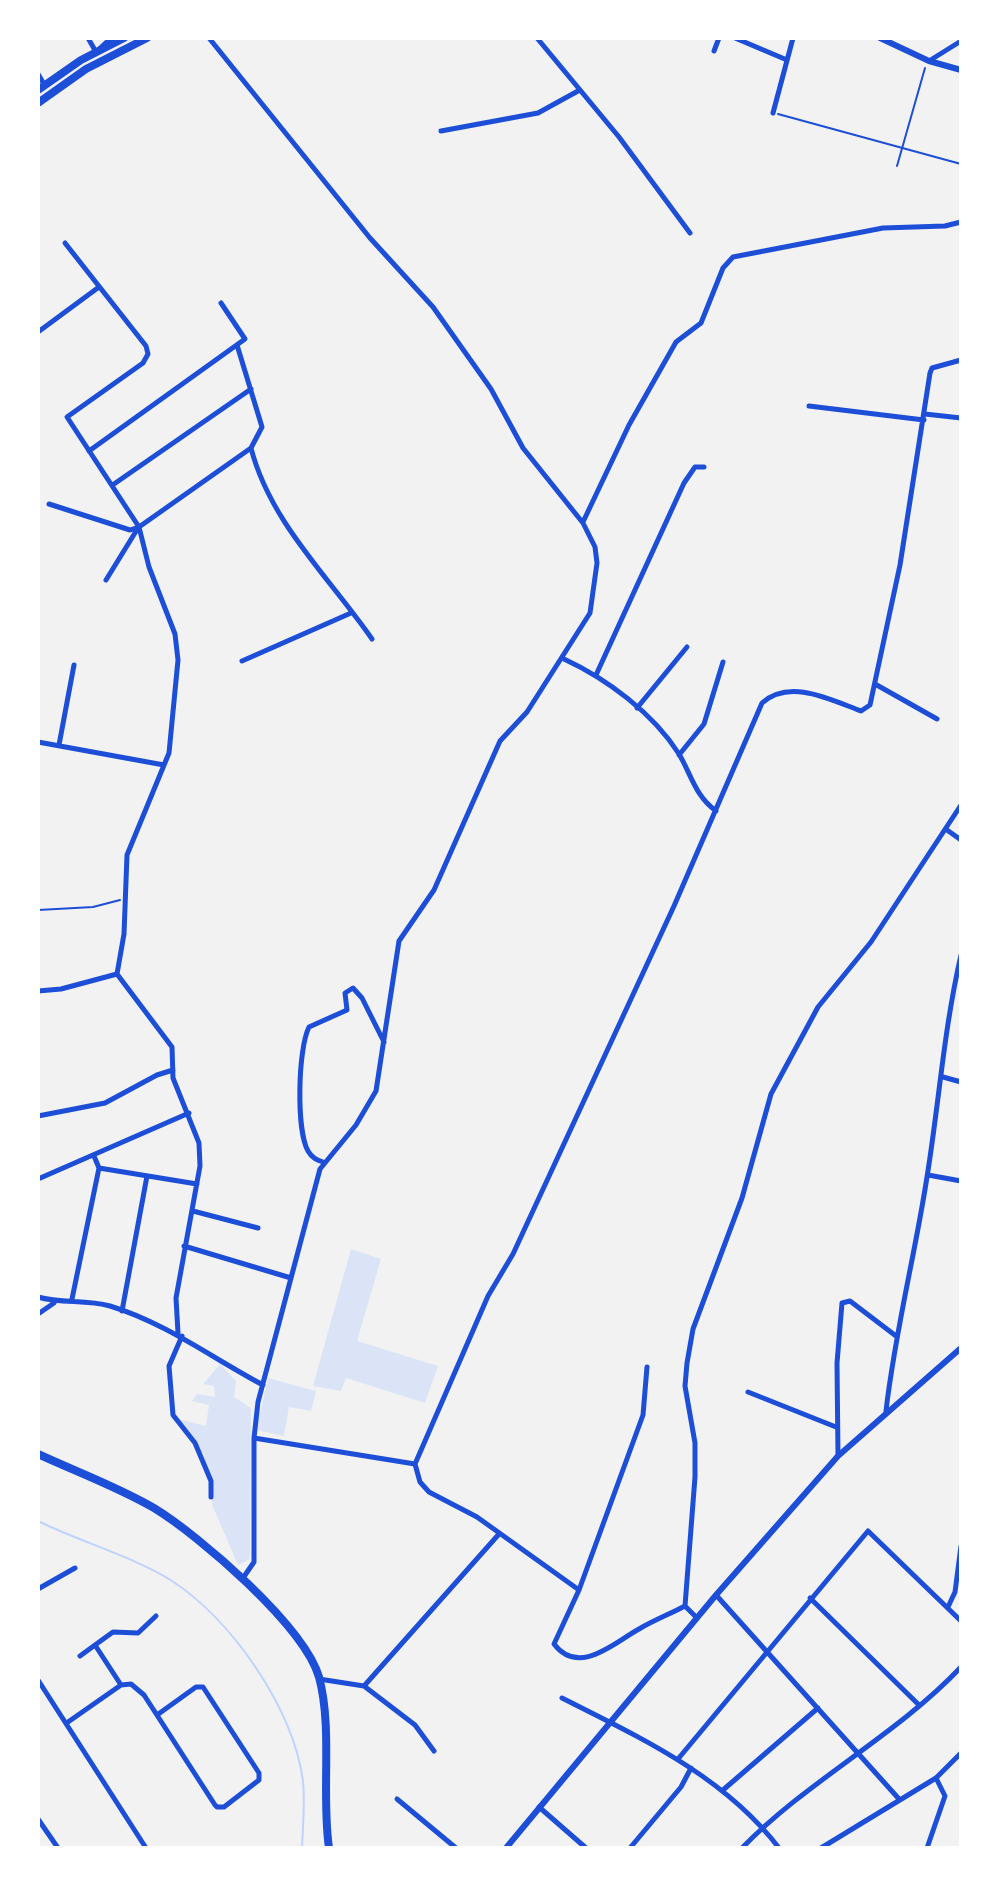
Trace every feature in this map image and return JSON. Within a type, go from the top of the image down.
[{"type":"main road","points":[[41,87],[124,38]]},
{"type":"main road","points":[[38,103],[86,69],[147,38]]},
{"type":"main road","points":[[38,1454],[161,1513],[242,1580],[300,1640],[319,1679],[329,1848]]},
{"type":"street","points":[[88,38],[96,52],[111,38]]},
{"type":"street","points":[[209,38],[363,230],[433,307],[491,389],[523,448],[583,523],[595,547],[595,588],[590,613],[564,659],[527,712],[500,741],[434,890],[402,933],[391,980],[385,1044],[370,1105],[323,1162],[263,1385],[254,1438],[254,1562],[242,1580]]},
{"type":"street","points":[[537,38],[619,137],[690,233]]},
{"type":"street","points":[[714,51],[719,38]]},
{"type":"street","points":[[735,38],[787,60]]},
{"type":"street","points":[[773,113],[793,38]]},
{"type":"street","points":[[880,38],[929,61],[961,70]]},
{"type":"street","points":[[929,61],[961,41]]},
{"type":"street","points":[[38,74],[41,87]]},
{"type":"street","points":[[441,131],[538,113],[578,91]]},
{"type":"street","points":[[583,523],[629,425],[676,342],[701,323],[723,268],[733,257],[883,228],[945,226],[961,222]]},
{"type":"street","points":[[65,243],[146,346],[148,354],[143,363],[67,417],[68,424],[114,484],[139,527],[157,591],[175,634],[178,660],[173,732],[164,765],[131,842],[117,974],[139,1006],[166,1035],[172,1047],[173,1070],[201,1157],[176,1298],[180,1335],[169,1366],[173,1415],[195,1443],[211,1481],[211,1497]]},
{"type":"street","points":[[38,332],[99,287]]},
{"type":"street","points":[[89,451],[245,339],[221,303]]},
{"type":"street","points":[[106,580],[139,527],[251,448],[262,427],[237,345]]},
{"type":"street","points":[[579,1590],[477,1517],[429,1492],[420,1482],[415,1464],[488,1296],[513,1254],[716,811],[762,703],[782,691],[816,694],[861,711],[870,705],[900,565],[932,368],[961,360]]},
{"type":"street","points":[[114,484],[251,389]]},
{"type":"street","points":[[809,406],[961,418]]},
{"type":"street","points":[[251,448],[258,474],[273,502],[372,639]]},
{"type":"street","points":[[596,675],[684,483],[695,467],[704,467]]},
{"type":"street","points":[[49,504],[122,528],[139,527]]},
{"type":"street","points":[[242,661],[351,613]]},
{"type":"street","points":[[637,708],[687,647]]},
{"type":"street","points":[[564,659],[596,675],[637,708],[679,755],[706,804],[716,811]]},
{"type":"street","points":[[679,755],[704,724],[723,662]]},
{"type":"street","points":[[59,745],[74,665]]},
{"type":"street","points":[[875,684],[937,719]]},
{"type":"street","points":[[38,742],[164,765]]},
{"type":"street","points":[[698,1619],[685,1606],[695,1443],[685,1386],[693,1329],[742,1198],[771,1094],[818,1007],[871,942],[961,805]]},
{"type":"street","points":[[947,830],[961,840]]},
{"type":"street","points":[[886,1411],[896,1336],[928,1175],[948,1009],[961,955]]},
{"type":"street","points":[[38,991],[61,989],[117,974]]},
{"type":"street","points":[[323,1162],[312,1156],[305,1141],[301,1051],[309,1027],[327,1022],[347,1010],[345,993],[353,988],[362,998],[385,1044]]},
{"type":"street","points":[[38,1116],[105,1103],[157,1075],[173,1070]]},
{"type":"street","points":[[942,1077],[961,1082]]},
{"type":"street","points":[[38,1179],[189,1113]]},
{"type":"street","points":[[72,1299],[97,1190],[99,1168],[94,1156]]},
{"type":"street","points":[[99,1168],[197,1184]]},
{"type":"street","points":[[928,1175],[961,1181]]},
{"type":"street","points":[[122,1311],[147,1176]]},
{"type":"street","points":[[193,1211],[258,1228]]},
{"type":"street","points":[[184,1246],[291,1278]]},
{"type":"street","points":[[38,1297],[55,1302]]},
{"type":"street","points":[[38,1314],[55,1302],[72,1299],[122,1311],[180,1335],[212,1358],[263,1385]]},
{"type":"street","points":[[838,1456],[836,1427],[842,1303],[850,1301],[896,1336]]},
{"type":"street","points":[[506,1848],[716,1595],[838,1456],[961,1348]]},
{"type":"street","points":[[647,1367],[643,1415],[579,1590],[554,1639],[558,1649],[569,1655],[588,1657],[605,1652],[634,1632],[685,1606]]},
{"type":"street","points":[[748,1392],[836,1427]]},
{"type":"street","points":[[254,1438],[415,1464]]},
{"type":"street","points":[[678,1759],[868,1531],[961,1621]]},
{"type":"street","points":[[364,1686],[499,1534]]},
{"type":"street","points":[[948,1607],[955,1592],[961,1546]]},
{"type":"street","points":[[38,1589],[75,1568]]},
{"type":"street","points":[[716,1595],[899,1799]]},
{"type":"street","points":[[810,1598],[919,1705]]},
{"type":"street","points":[[80,1656],[113,1632],[138,1633],[156,1616]]},
{"type":"street","points":[[95,1645],[121,1685]]},
{"type":"street","points":[[742,1848],[763,1827],[919,1705],[961,1667]]},
{"type":"street","points":[[319,1679],[364,1686],[415,1725],[434,1751]]},
{"type":"street","points":[[38,1680],[68,1722],[146,1848]]},
{"type":"street","points":[[68,1722],[121,1685],[139,1688],[217,1807],[224,1807],[259,1780],[259,1773],[203,1687],[196,1687],[157,1715]]},
{"type":"street","points":[[562,1698],[678,1759],[723,1790],[763,1827],[779,1848]]},
{"type":"street","points":[[723,1790],[818,1708]]},
{"type":"street","points":[[821,1848],[936,1778],[961,1753]]},
{"type":"street","points":[[630,1848],[681,1787],[691,1768]]},
{"type":"street","points":[[927,1848],[945,1798],[936,1778]]},
{"type":"street","points":[[397,1799],[456,1848]]},
{"type":"street","points":[[539,1807],[586,1848]]},
{"type":"street","points":[[38,1819],[58,1848]]},
{"type":"path","points":[[897,166],[929,61]]},
{"type":"path","points":[[773,113],[961,164]]},
{"type":"path","points":[[38,910],[93,907],[126,901]]},
{"type":"shaded area","points":[[351,1249],[381,1259],[357,1341],[438,1366],[425,1403],[346,1378],[341,1391],[313,1386]]},
{"type":"shaded area","points":[[220,1364],[236,1381],[234,1397],[251,1408],[250,1559],[238,1565],[213,1507],[204,1455],[178,1419],[206,1426],[209,1405],[192,1401],[197,1394],[215,1397],[214,1386],[203,1384]]},
{"type":"shaded area","points":[[268,1378],[316,1391],[311,1411],[289,1407],[284,1436],[256,1430]]},
{"type":"waterway","points":[[38,1521],[172,1581],[216,1618],[237,1642],[273,1696],[297,1753],[304,1789],[302,1848]]}]
